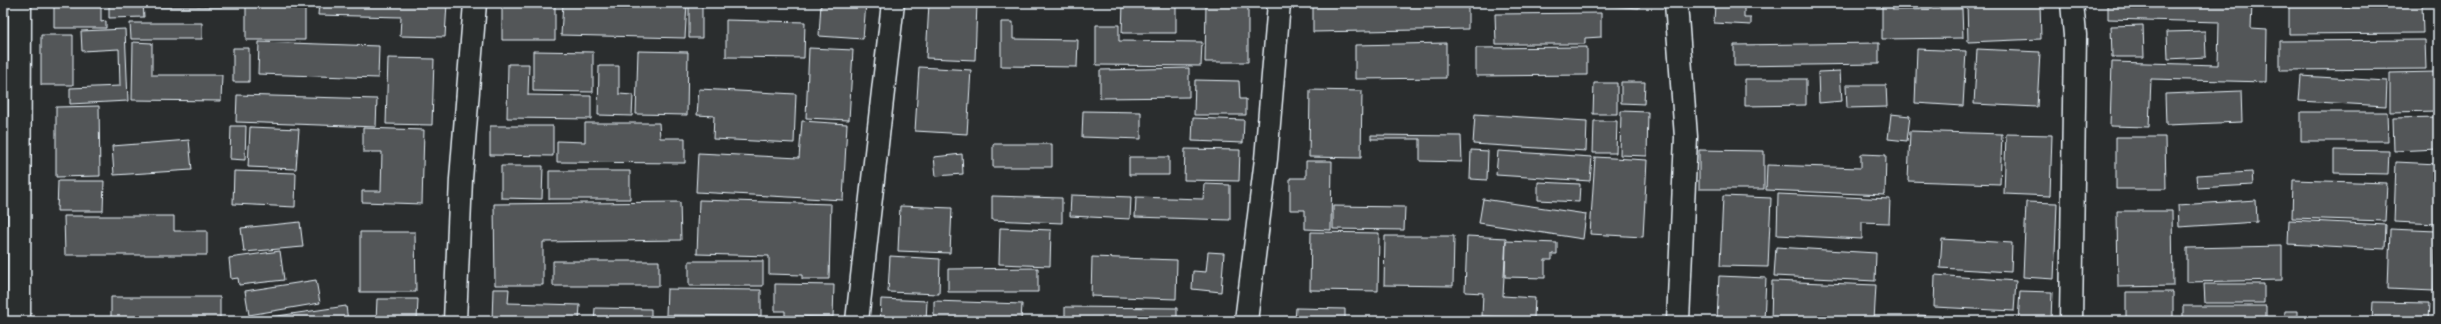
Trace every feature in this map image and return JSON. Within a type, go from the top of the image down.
[{"type":"street","points":[[19,321],[20,3]]},
{"type":"street","points":[[455,321],[461,179],[475,3]]},
{"type":"street","points":[[857,321],[893,3]]},
{"type":"street","points":[[1246,321],[1266,159],[1279,3]]},
{"type":"street","points":[[1676,3],[1686,137],[1678,321]]},
{"type":"street","points":[[2071,321],[2075,35],[2072,3]]},
{"type":"building","points":[[54,3],[101,3],[101,22],[106,21],[106,28],[54,28]]},
{"type":"building","points":[[109,3],[143,3],[144,17],[109,18]]},
{"type":"building","points":[[152,3],[222,3],[222,7],[152,7]]},
{"type":"building","points":[[246,3],[305,3],[305,40],[246,40]]},
{"type":"building","points":[[319,3],[447,3],[445,37],[400,36],[401,17],[318,15]]},
{"type":"building","points":[[502,3],[555,3],[555,40],[502,40]]},
{"type":"building","points":[[563,3],[687,3],[685,38],[561,35]]},
{"type":"building","points":[[689,3],[702,3],[702,38],[689,38]]},
{"type":"building","points":[[745,3],[770,3],[770,5],[745,5]]},
{"type":"building","points":[[821,3],[866,3],[863,39],[819,36]]},
{"type":"building","points":[[929,3],[977,3],[975,60],[926,58]]},
{"type":"building","points":[[1123,3],[1176,3],[1176,33],[1122,33]]},
{"type":"building","points":[[1206,3],[1248,3],[1248,62],[1205,62]]},
{"type":"building","points":[[1468,3],[1468,29],[1313,32],[1313,4]]},
{"type":"building","points":[[1559,3],[1640,3],[1639,8]]},
{"type":"building","points":[[1715,3],[1744,3],[1744,18],[1751,18],[1751,25],[1714,23]]},
{"type":"building","points":[[1882,3],[1893,3],[1893,10],[1962,9],[1963,38],[1882,39]]},
{"type":"building","points":[[1967,3],[2040,3],[2041,39],[1968,42]]},
{"type":"building","points":[[2108,3],[2252,3],[2251,29],[2267,30],[2266,82],[2151,79],[2149,127],[2110,126],[2112,62],[2218,65],[2219,22],[2108,19]]},
{"type":"building","points":[[2370,3],[2422,3],[2423,33],[2289,34],[2289,7],[2370,7]]},
{"type":"building","points":[[1601,13],[1601,37],[1585,38],[1585,44],[1496,44],[1495,14]]},
{"type":"building","points":[[726,20],[805,22],[804,58],[726,57]]},
{"type":"building","points":[[1001,22],[1013,22],[1013,39],[1078,40],[1077,67],[1001,66]]},
{"type":"building","points":[[130,23],[202,23],[202,39],[131,39]]},
{"type":"building","points":[[1096,25],[1119,25],[1119,41],[1202,42],[1201,66],[1096,65]]},
{"type":"building","points":[[2143,25],[2144,57],[2112,57],[2111,26]]},
{"type":"building","points":[[125,29],[128,101],[70,104],[70,88],[120,86],[119,49],[82,51],[81,31]]},
{"type":"building","points":[[2205,31],[2206,57],[2168,59],[2167,32]]},
{"type":"building","points":[[41,35],[73,35],[73,85],[41,85]]},
{"type":"building","points":[[2425,40],[2426,69],[2280,70],[2280,41]]},
{"type":"building","points":[[133,42],[152,43],[152,75],[222,75],[221,101],[132,100]]},
{"type":"building","points":[[259,42],[379,46],[378,78],[258,74]]},
{"type":"building","points":[[1446,43],[1446,78],[1355,79],[1355,45]]},
{"type":"building","points":[[1879,43],[1879,64],[1734,66],[1734,45]]},
{"type":"building","points":[[1587,47],[1587,75],[1476,76],[1476,48]]},
{"type":"building","points":[[233,48],[249,48],[249,82],[233,82]]},
{"type":"building","points":[[809,48],[853,50],[849,120],[806,118]]},
{"type":"building","points":[[1917,49],[1966,51],[1963,106],[1915,103]]},
{"type":"building","points":[[1977,49],[2040,52],[2037,107],[1974,104]]},
{"type":"building","points":[[533,51],[593,52],[593,92],[533,91]]},
{"type":"building","points":[[638,51],[688,52],[687,115],[636,114]]},
{"type":"building","points":[[388,58],[434,59],[432,125],[386,124]]},
{"type":"building","points":[[508,64],[529,64],[528,95],[591,96],[591,119],[507,118]]},
{"type":"building","points":[[599,66],[619,66],[619,94],[633,95],[632,116],[598,115]]},
{"type":"building","points":[[919,67],[971,70],[967,134],[915,131]]},
{"type":"building","points":[[1189,68],[1189,97],[1100,98],[1100,70]]},
{"type":"building","points":[[1840,71],[1842,101],[1819,103],[1818,72]]},
{"type":"building","points":[[2437,72],[2438,111],[2390,112],[2390,73]]},
{"type":"building","points":[[2301,76],[2387,81],[2386,106],[2299,101]]},
{"type":"building","points":[[1745,79],[1806,79],[1806,105],[1745,106]]},
{"type":"building","points":[[1195,80],[1239,81],[1240,99],[1246,99],[1246,115],[1194,115]]},
{"type":"building","points":[[1621,82],[1645,82],[1644,104],[1621,103]]},
{"type":"building","points":[[1594,83],[1617,83],[1617,114],[1593,114]]},
{"type":"building","points":[[1846,85],[1886,85],[1887,107],[1847,108]]},
{"type":"building","points":[[699,89],[796,94],[794,143],[713,139],[714,116],[697,115]]},
{"type":"building","points":[[1310,90],[1362,91],[1361,158],[1309,157]]},
{"type":"building","points":[[2241,91],[2242,122],[2166,125],[2165,94]]},
{"type":"building","points":[[237,95],[377,99],[376,127],[236,122]]},
{"type":"building","points":[[99,106],[100,176],[56,177],[56,107]]},
{"type":"building","points":[[1083,111],[1141,112],[1141,139],[1082,137]]},
{"type":"building","points":[[1621,111],[1648,112],[1647,156],[1620,155]]},
{"type":"building","points":[[2301,112],[2387,112],[2388,141],[2301,141]]},
{"type":"building","points":[[1475,114],[1587,121],[1586,151],[1473,144]]},
{"type":"building","points":[[1891,114],[1910,116],[1907,141],[1888,139]]},
{"type":"building","points":[[2438,117],[2438,149],[2394,151],[2393,118]]},
{"type":"building","points":[[1193,118],[1244,120],[1243,143],[1192,141]]},
{"type":"building","points":[[802,121],[847,124],[843,200],[696,192],[698,153],[799,158]]},
{"type":"building","points":[[1594,121],[1617,121],[1616,153],[1593,153]]},
{"type":"building","points":[[585,123],[659,123],[660,138],[685,138],[685,163],[557,162],[557,141],[585,142]]},
{"type":"building","points":[[231,126],[246,126],[245,160],[230,159]]},
{"type":"building","points":[[490,126],[553,126],[553,156],[490,155]]},
{"type":"building","points":[[250,127],[299,129],[296,169],[248,167]]},
{"type":"building","points":[[363,128],[424,130],[422,204],[362,202],[362,191],[381,191],[382,152],[363,152]]},
{"type":"building","points":[[1910,131],[2002,134],[2000,184],[1908,181]]},
{"type":"building","points":[[2006,134],[2052,135],[2050,196],[2004,194]]},
{"type":"building","points":[[1371,135],[1461,136],[1462,162],[1420,161],[1420,139],[1371,139]]},
{"type":"building","points":[[2116,137],[2165,137],[2166,189],[2116,189]]},
{"type":"building","points":[[189,140],[192,170],[114,175],[112,146]]},
{"type":"building","points":[[993,144],[1052,144],[1052,167],[993,167]]},
{"type":"building","points":[[1185,149],[1240,150],[1239,181],[1184,180]]},
{"type":"building","points":[[1471,150],[1488,151],[1487,180],[1470,179]]},
{"type":"building","points":[[1699,150],[1764,151],[1764,189],[1699,189]]},
{"type":"building","points":[[2334,150],[2389,151],[2388,174],[2334,173]]},
{"type":"building","points":[[1498,151],[1592,157],[1590,181],[1496,175]]},
{"type":"building","points":[[962,154],[963,174],[936,176],[934,157]]},
{"type":"building","points":[[1861,154],[1886,155],[1885,195],[1766,190],[1767,165],[1861,168]]},
{"type":"building","points":[[1129,157],[1169,157],[1169,175],[1129,175]]},
{"type":"building","points":[[1595,157],[1647,160],[1643,237],[1590,234]]},
{"type":"building","points":[[1306,161],[1332,161],[1331,230],[1305,229],[1305,210],[1290,210],[1290,178],[1306,178]]},
{"type":"building","points":[[2396,162],[2438,164],[2438,224],[2394,222]]},
{"type":"building","points":[[501,166],[543,166],[542,199],[501,198]]},
{"type":"building","points":[[234,171],[296,173],[295,207],[233,204]]},
{"type":"building","points":[[549,171],[630,171],[630,199],[549,199]]},
{"type":"building","points":[[2252,172],[2253,185],[2197,188],[2196,175]]},
{"type":"building","points":[[2293,180],[2387,183],[2385,221],[2292,218]]},
{"type":"building","points":[[58,181],[104,181],[103,211],[57,211]]},
{"type":"building","points":[[1538,182],[1580,184],[1579,202],[1538,200]]},
{"type":"building","points":[[1204,184],[1230,185],[1230,220],[1135,217],[1136,197],[1203,199]]},
{"type":"building","points":[[1778,194],[1890,199],[1889,223],[1862,222],[1862,239],[1777,235]]},
{"type":"building","points":[[1071,195],[1131,197],[1130,219],[1070,216]]},
{"type":"building","points":[[992,196],[1062,198],[1062,223],[992,220]]},
{"type":"building","points":[[1723,196],[1771,198],[1768,267],[1720,266]]},
{"type":"building","points":[[1483,199],[1586,214],[1583,239],[1479,223]]},
{"type":"building","points":[[699,200],[831,204],[829,279],[802,279],[802,275],[769,274],[769,256],[697,254]]},
{"type":"building","points":[[2256,200],[2257,222],[2179,227],[2178,205]]},
{"type":"building","points":[[680,202],[681,240],[543,242],[543,285],[495,285],[494,204]]},
{"type":"building","points":[[2026,202],[2057,203],[2054,279],[2023,277]]},
{"type":"building","points":[[900,206],[952,208],[950,253],[898,251]]},
{"type":"building","points":[[1333,206],[1405,207],[1404,230],[1333,229]]},
{"type":"building","points":[[2117,211],[2172,211],[2173,286],[2118,287]]},
{"type":"building","points":[[64,216],[174,216],[174,231],[207,231],[207,255],[65,255]]},
{"type":"building","points":[[2289,220],[2386,225],[2385,249],[2288,244]]},
{"type":"building","points":[[300,222],[303,247],[244,252],[241,228]]},
{"type":"building","points":[[1000,228],[1051,230],[1050,266],[999,264]]},
{"type":"building","points":[[2390,229],[2436,231],[2434,291],[2388,289]]},
{"type":"building","points":[[360,232],[415,232],[416,292],[360,292]]},
{"type":"building","points":[[1311,232],[1379,233],[1378,291],[1310,290]]},
{"type":"building","points":[[1385,236],[1454,236],[1453,286],[1384,285]]},
{"type":"building","points":[[1467,236],[1506,238],[1503,296],[1535,298],[1534,318],[1482,316],[1483,293],[1465,292]]},
{"type":"building","points":[[1942,239],[2012,243],[2011,272],[1940,268]]},
{"type":"building","points":[[1506,241],[1557,243],[1557,254],[1552,254],[1552,260],[1545,260],[1545,278],[1505,277]]},
{"type":"building","points":[[2282,246],[2282,280],[2187,282],[2187,248]]},
{"type":"building","points":[[1776,247],[1876,253],[1875,281],[1774,276]]},
{"type":"building","points":[[280,251],[284,280],[239,285],[238,278],[231,279],[229,258]]},
{"type":"building","points":[[1208,252],[1224,253],[1221,292],[1192,289],[1193,271],[1206,272]]},
{"type":"building","points":[[890,256],[940,259],[939,294],[888,292]]},
{"type":"building","points":[[1092,257],[1177,260],[1176,299],[1091,296]]},
{"type":"building","points":[[553,261],[659,261],[659,286],[553,286]]},
{"type":"building","points":[[689,261],[763,261],[763,286],[689,286]]},
{"type":"building","points":[[1038,268],[1038,292],[948,292],[948,269]]},
{"type":"building","points":[[1935,275],[2016,281],[2014,311],[1934,307]]},
{"type":"building","points":[[1719,276],[1766,278],[1764,321],[1717,321]]},
{"type":"building","points":[[316,280],[320,303],[249,315],[245,291]]},
{"type":"building","points":[[1772,281],[1876,285],[1874,321],[1771,321]]},
{"type":"building","points":[[775,284],[834,285],[833,317],[785,316],[785,311],[775,311]]},
{"type":"building","points":[[2204,284],[2264,284],[2264,303],[2205,303]]},
{"type":"building","points":[[493,289],[509,289],[508,303],[580,305],[579,321],[492,321]]},
{"type":"building","points":[[667,289],[761,290],[761,316],[666,315]]},
{"type":"building","points":[[2020,291],[2052,292],[2051,321],[2018,321]]},
{"type":"building","points":[[2126,292],[2173,292],[2173,321],[2126,321]]},
{"type":"building","points":[[111,297],[220,297],[220,321],[111,321]]},
{"type":"building","points":[[377,299],[418,299],[417,321],[376,321]]},
{"type":"building","points":[[881,299],[927,301],[926,321],[880,321]]},
{"type":"building","points":[[934,301],[1022,304],[1021,321],[934,321]]},
{"type":"building","points":[[2373,302],[2429,303],[2428,321],[2372,321]]},
{"type":"building","points":[[346,306],[348,321],[250,320]]},
{"type":"building","points":[[2183,306],[2266,306],[2266,321],[2183,321]]},
{"type":"building","points":[[1065,307],[1177,308],[1177,321],[1065,321]]},
{"type":"building","points":[[595,308],[651,309],[651,321],[594,321]]},
{"type":"building","points":[[1296,308],[1345,309],[1345,321],[1295,321]]},
{"type":"building","points":[[2285,311],[2297,311],[2297,321],[2284,321]]},
{"type":"building","points":[[1918,315],[2009,320],[2009,321],[1918,321]]},
{"type":"building","points":[[796,319],[834,320],[834,321],[796,321]]}]
